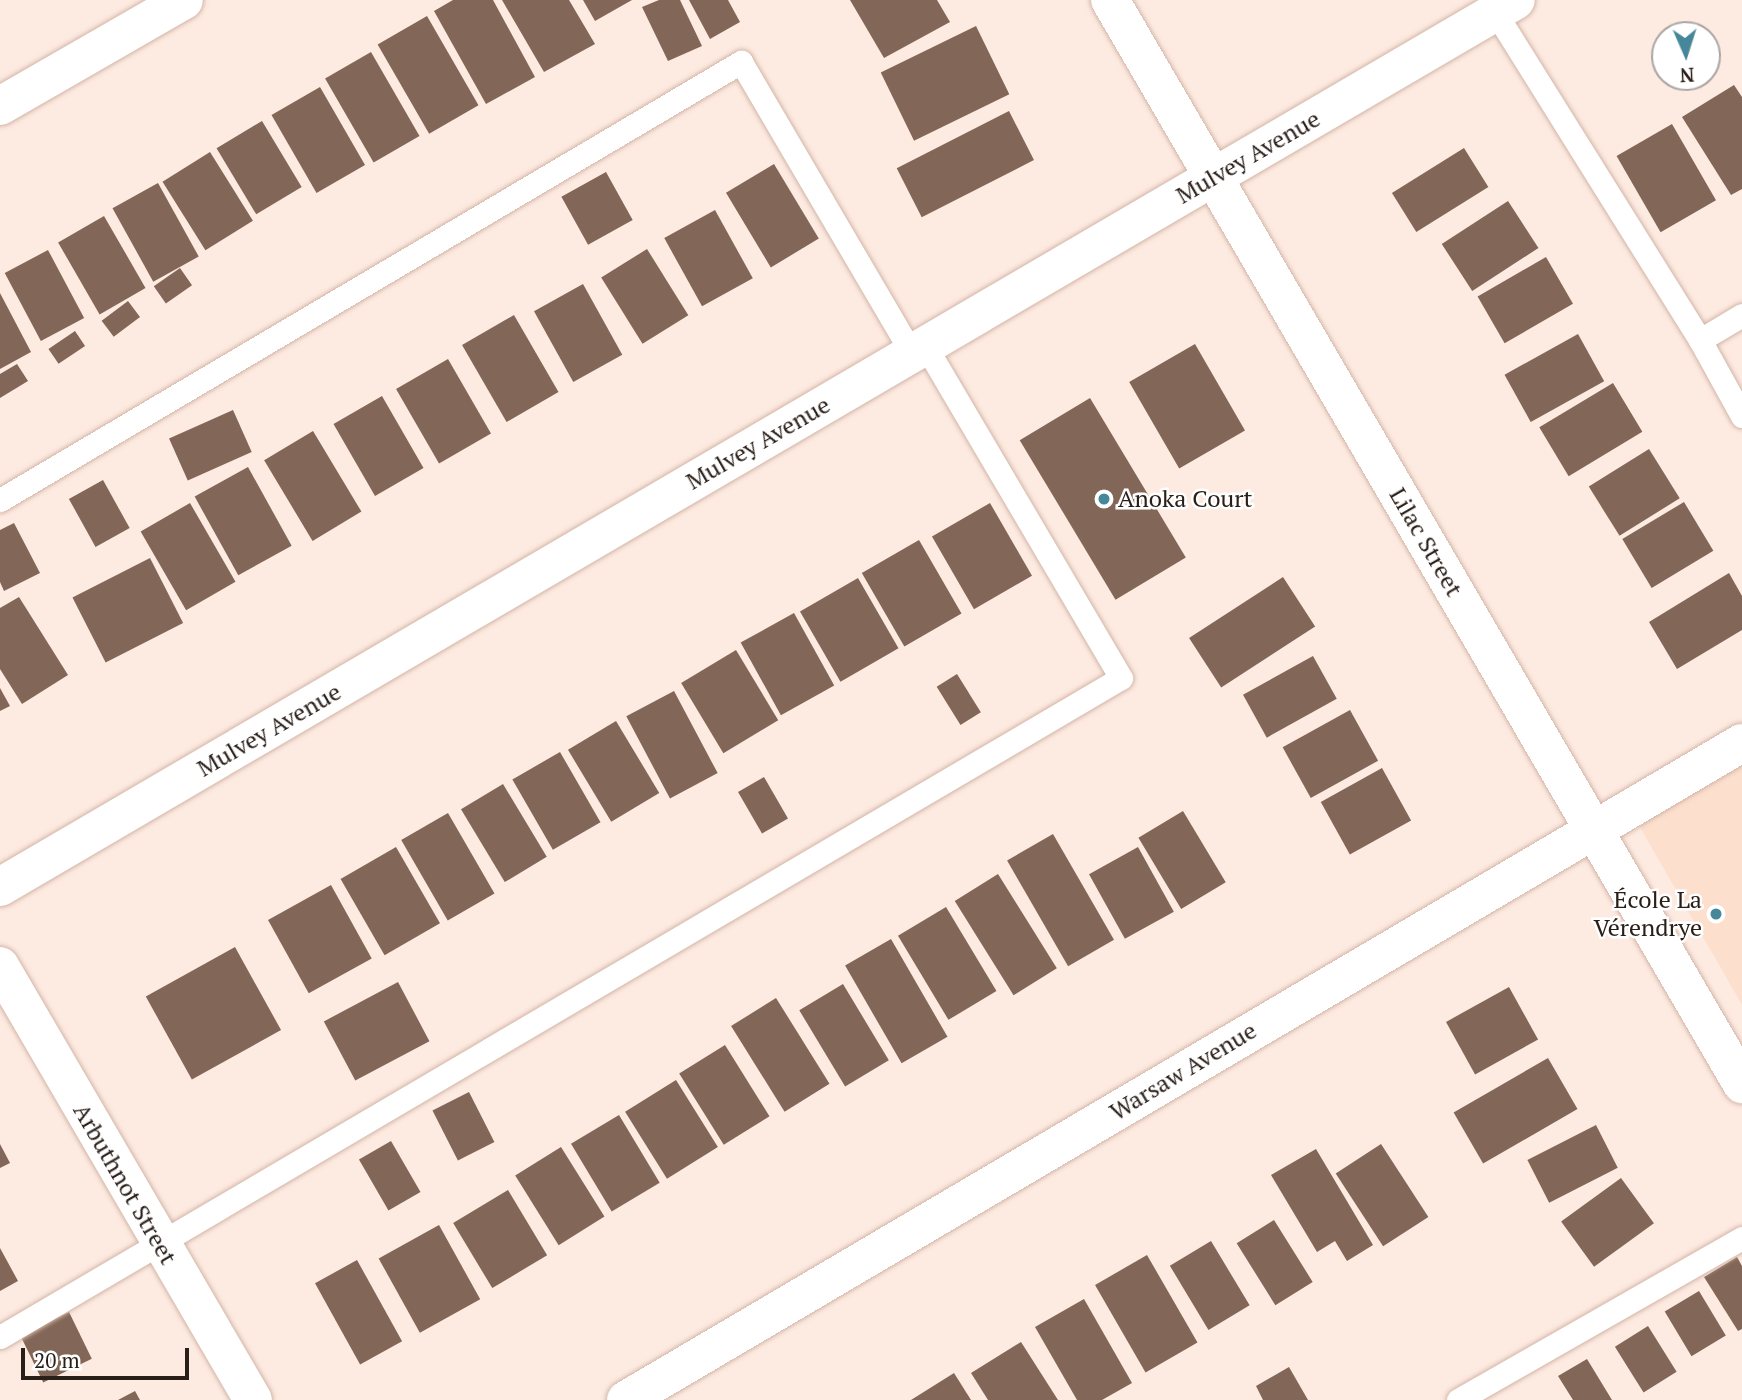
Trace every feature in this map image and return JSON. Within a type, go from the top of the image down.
[{"type":"street","points":[[0,106],[184,0]]},
{"type":"street","name":"Lilac Street","points":[[1110,0],[1742,1084]]},
{"type":"street","name":"Mulvey Avenue","points":[[0,887],[1505,6]]},
{"type":"street","name":"Warsaw Avenue","points":[[626,1400],[1593,828],[1742,743]]},
{"type":"street","name":"Arbuthnot Street","points":[[0,966],[160,1245],[253,1400]]},
{"type":"lane","points":[[1505,6],[1742,416]]},
{"type":"lane","points":[[0,499],[741,62],[1121,678],[160,1245],[0,1336]]},
{"type":"lane","points":[[1700,340],[1742,315]]},
{"type":"lane","points":[[1458,1400],[1742,1238]]},
{"type":"shaded area","name":"École La Vérendrye","points":[[1742,762],[1742,1005],[1637,822]]},
{"type":"building","points":[[453,0],[493,0],[535,77],[486,104],[434,11]]},
{"type":"building","points":[[502,0],[569,0],[595,44],[544,72]]},
{"type":"building","points":[[583,0],[632,0],[595,21]]},
{"type":"building","points":[[659,0],[680,0],[702,46],[668,61],[642,7]]},
{"type":"building","points":[[689,0],[728,0],[740,22],[710,39]]},
{"type":"building","points":[[850,0],[937,0],[950,22],[884,58]]},
{"type":"building","points":[[427,16],[478,105],[429,134],[378,44]]},
{"type":"building","points":[[976,26],[1009,94],[914,141],[881,72]]},
{"type":"building","points":[[371,52],[420,136],[374,163],[325,78]]},
{"type":"building","points":[[1734,85],[1742,97],[1742,189],[1731,195],[1682,117]]},
{"type":"building","points":[[320,87],[365,165],[317,193],[272,115]]},
{"type":"building","points":[[1009,111],[1034,160],[922,217],[897,168]]},
{"type":"building","points":[[262,121],[302,187],[256,214],[217,148]]},
{"type":"building","points":[[1672,124],[1716,200],[1661,232],[1617,156]]},
{"type":"building","points":[[1464,148],[1488,187],[1416,232],[1392,193]]},
{"type":"building","points":[[210,152],[253,221],[205,250],[163,182]]},
{"type":"building","points":[[774,164],[819,239],[771,267],[726,193]]},
{"type":"building","points":[[606,172],[633,220],[588,245],[561,197]]},
{"type":"building","points":[[158,183],[199,256],[153,282],[113,208]]},
{"type":"building","points":[[1508,201],[1538,248],[1472,291],[1442,244]]},
{"type":"building","points":[[715,210],[753,278],[702,306],[664,238]]},
{"type":"building","points":[[104,216],[146,288],[100,314],[58,242]]},
{"type":"building","points":[[647,249],[688,315],[643,344],[601,278]]},
{"type":"building","points":[[48,250],[84,318],[41,341],[5,273]]},
{"type":"building","points":[[1546,257],[1573,304],[1505,343],[1478,296]]},
{"type":"building","points":[[180,268],[192,285],[166,304],[154,286]]},
{"type":"building","points":[[583,284],[622,355],[573,382],[534,311]]},
{"type":"building","points":[[0,293],[31,352],[0,369]]},
{"type":"building","points":[[128,301],[140,317],[114,337],[102,321]]},
{"type":"building","points":[[514,315],[558,392],[507,422],[462,345]]},
{"type":"building","points":[[75,331],[85,346],[59,364],[48,349]]},
{"type":"building","points":[[1578,334],[1604,381],[1531,422],[1505,375]]},
{"type":"building","points":[[1195,344],[1245,431],[1179,469],[1129,382]]},
{"type":"building","points":[[448,359],[491,433],[439,463],[396,389]]},
{"type":"building","points":[[17,364],[28,381],[0,398],[0,374]]},
{"type":"building","points":[[1613,383],[1642,432],[1569,476],[1539,427]]},
{"type":"building","points":[[382,396],[424,468],[375,496],[334,424]]},
{"type":"building","name":"Anoka Court","points":[[1090,398],[1186,557],[1116,600],[1020,440]]},
{"type":"building","points":[[233,410],[252,452],[188,480],[169,438]]},
{"type":"building","points":[[313,431],[361,512],[313,541],[264,460]]},
{"type":"building","points":[[1649,449],[1680,498],[1620,536],[1589,487]]},
{"type":"building","points":[[248,467],[292,546],[238,575],[195,497]]},
{"type":"building","points":[[103,480],[130,528],[96,547],[69,499]]},
{"type":"building","points":[[1684,502],[1713,551],[1652,588],[1622,539]]},
{"type":"building","points":[[190,503],[236,582],[186,610],[141,532]]},
{"type":"building","points":[[990,503],[1032,576],[974,609],[932,536]]},
{"type":"building","points":[[14,523],[40,573],[4,591],[0,582],[0,530]]},
{"type":"building","points":[[919,540],[962,614],[904,647],[862,573]]},
{"type":"building","points":[[150,558],[183,623],[106,663],[72,597]]},
{"type":"building","points":[[1729,573],[1742,596],[1742,630],[1677,669],[1649,622]]},
{"type":"building","points":[[1283,577],[1315,626],[1221,687],[1189,638]]},
{"type":"building","points":[[858,578],[898,648],[840,682],[800,612]]},
{"type":"building","points":[[19,597],[68,675],[22,704],[0,669],[0,608]]},
{"type":"building","points":[[794,613],[834,686],[781,715],[741,643]]},
{"type":"building","points":[[736,650],[778,720],[723,753],[681,683]]},
{"type":"building","points":[[1313,656],[1337,699],[1267,738],[1243,695]]},
{"type":"building","points":[[957,674],[981,712],[960,725],[937,687]]},
{"type":"building","points":[[0,688],[10,706],[0,711]]},
{"type":"building","points":[[674,691],[718,773],[670,798],[626,716]]},
{"type":"building","points":[[1350,710],[1378,761],[1311,798],[1283,747]]},
{"type":"building","points":[[616,721],[659,793],[611,822],[568,750]]},
{"type":"building","points":[[560,752],[600,822],[553,850],[512,780]]},
{"type":"building","points":[[1382,768],[1411,820],[1350,854],[1321,802]]},
{"type":"building","points":[[764,777],[788,819],[762,834],[738,792]]},
{"type":"building","points":[[503,784],[547,857],[505,882],[461,809]]},
{"type":"building","points":[[1183,811],[1226,882],[1181,909],[1138,838]]},
{"type":"building","points":[[448,813],[495,894],[448,921],[401,840]]},
{"type":"building","points":[[1053,834],[1114,940],[1068,966],[1007,861]]},
{"type":"building","points":[[396,847],[440,923],[385,955],[341,879]]},
{"type":"building","points":[[1138,847],[1174,912],[1125,939],[1089,874]]},
{"type":"building","points":[[998,874],[1057,968],[1014,995],[955,901]]},
{"type":"building","points":[[331,885],[372,958],[309,993],[268,920]]},
{"type":"building","points":[[946,907],[996,991],[948,1020],[898,936]]},
{"type":"building","points":[[891,939],[948,1037],[902,1063],[845,966]]},
{"type":"building","points":[[235,947],[281,1030],[192,1080],[146,996]]},
{"type":"building","points":[[398,982],[429,1041],[355,1081],[324,1021]]},
{"type":"building","points":[[843,984],[889,1060],[845,1087],[799,1010]]},
{"type":"building","points":[[1509,987],[1538,1039],[1475,1074],[1446,1022]]},
{"type":"building","points":[[776,998],[830,1084],[785,1112],[731,1026]]},
{"type":"building","points":[[725,1045],[770,1116],[724,1145],[679,1074]]},
{"type":"building","points":[[1548,1058],[1578,1109],[1483,1164],[1454,1112]]},
{"type":"building","points":[[676,1080],[718,1147],[667,1179],[625,1112]]},
{"type":"building","points":[[469,1092],[494,1142],[458,1161],[432,1111]]},
{"type":"building","points":[[619,1115],[660,1183],[612,1212],[571,1144]]},
{"type":"building","points":[[1596,1125],[1618,1168],[1549,1203],[1527,1160]]},
{"type":"building","points":[[391,1141],[420,1192],[388,1211],[359,1160]]},
{"type":"building","points":[[0,1144],[10,1163],[0,1168]]},
{"type":"building","points":[[1381,1144],[1428,1217],[1383,1246],[1336,1173]]},
{"type":"building","points":[[561,1147],[604,1217],[559,1245],[515,1176]]},
{"type":"building","points":[[1316,1149],[1373,1245],[1347,1261],[1335,1241],[1317,1252],[1271,1175]]},
{"type":"building","points":[[1621,1178],[1654,1223],[1594,1267],[1561,1221]]},
{"type":"building","points":[[508,1190],[547,1255],[492,1288],[453,1223]]},
{"type":"building","points":[[1274,1220],[1313,1282],[1275,1305],[1237,1243]]},
{"type":"building","points":[[439,1225],[480,1299],[420,1333],[379,1258]]},
{"type":"building","points":[[1211,1241],[1250,1305],[1208,1330],[1170,1266]]},
{"type":"building","points":[[0,1248],[18,1281],[0,1291]]},
{"type":"building","points":[[1147,1255],[1198,1342],[1146,1372],[1095,1285]]},
{"type":"building","points":[[1737,1257],[1742,1266],[1742,1329],[1738,1331],[1704,1277]]},
{"type":"building","points":[[357,1260],[402,1341],[360,1365],[315,1283]]},
{"type":"building","points":[[1699,1291],[1726,1336],[1691,1356],[1665,1312]]},
{"type":"building","points":[[1084,1299],[1132,1383],[1102,1400],[1077,1400],[1035,1327]]},
{"type":"building","points":[[69,1312],[92,1359],[43,1382],[20,1336]]},
{"type":"building","points":[[1648,1326],[1677,1372],[1644,1392],[1615,1347]]},
{"type":"building","points":[[1021,1342],[1058,1400],[988,1400],[971,1373]]},
{"type":"building","points":[[1587,1359],[1612,1400],[1573,1400],[1558,1376]]},
{"type":"building","points":[[1289,1367],[1308,1400],[1263,1400],[1256,1386]]},
{"type":"building","points":[[954,1373],[971,1400],[911,1400]]},
{"type":"building","points":[[135,1391],[140,1400],[118,1400]]},
{"type":"place","name":"Anoka Court","points":[[1104,499]]},
{"type":"place","name":"École La Vérendrye","points":[[1716,914]]}]
